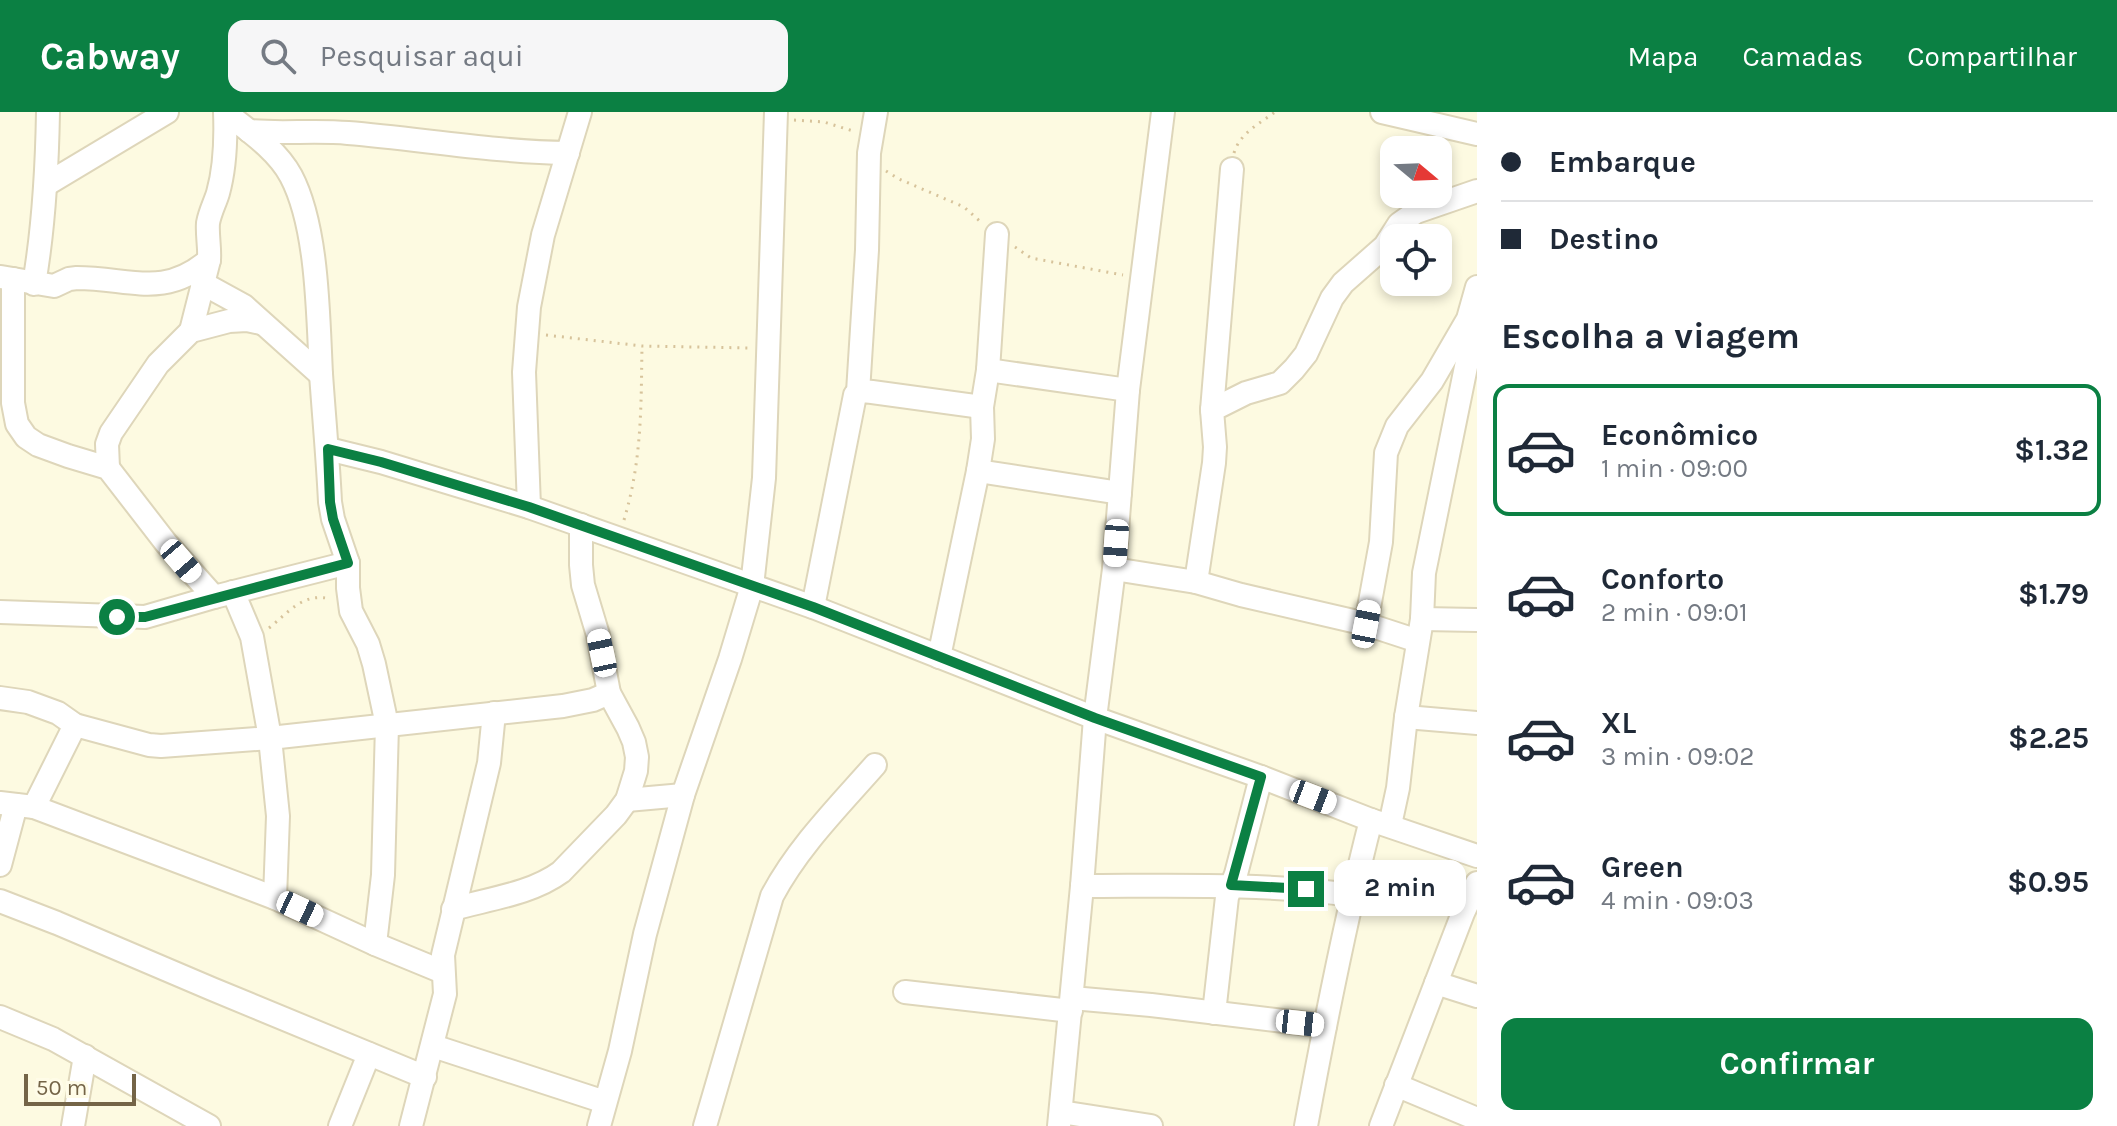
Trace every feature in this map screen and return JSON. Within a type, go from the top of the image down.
[{"type":"street","points":[[48,112],[47,184],[42,236],[16,280],[13,403],[17,424],[26,437],[38,445],[108,468]]},
{"type":"street","points":[[47,184],[167,112]]},
{"type":"street","points":[[226,112],[284,164],[300,195],[307,220],[315,279],[330,502],[348,563],[351,611],[371,654],[387,725],[383,875],[375,944]]},
{"type":"street","points":[[191,331],[209,260],[208,226],[222,168],[226,112]]},
{"type":"street","points":[[529,507],[524,372],[531,294],[543,235],[580,112]]},
{"type":"street","points":[[813,607],[854,399],[858,392],[869,153],[876,112]]},
{"type":"street","points":[[1151,1126],[1060,1119],[1095,718],[1114,569],[1128,390],[1163,112]]},
{"type":"street","points":[[1382,112],[1477,134]]},
{"type":"street","points":[[599,1126],[620,1051],[645,934],[683,795],[752,586],[764,478],[776,115]]},
{"type":"street","points":[[249,131],[332,132],[526,152],[568,153]]},
{"type":"street","points":[[1196,582],[1215,447],[1212,410],[1232,169]]},
{"type":"street","points":[[1212,410],[1246,393],[1280,383],[1306,354],[1332,298],[1343,283],[1385,246],[1399,224],[1416,212],[1477,191]]},
{"type":"street","points":[[939,657],[983,439],[982,407],[988,370],[997,234]]},
{"type":"street","points":[[16,280],[54,286],[77,278],[162,284],[194,272],[209,260]]},
{"type":"street","points":[[202,283],[244,306],[321,375]]},
{"type":"street","points":[[1366,624],[1381,542],[1386,453],[1397,426],[1432,381],[1468,319],[1477,287]]},
{"type":"street","points":[[1306,1126],[1352,895],[1380,822],[1398,788],[1420,630],[1424,573],[1469,352],[1468,319]]},
{"type":"street","points":[[261,323],[229,321],[191,331],[158,364],[111,433],[107,444],[108,468],[166,543],[223,595],[252,637],[270,738],[278,816],[275,898]]},
{"type":"street","points":[[988,370],[1128,390]]},
{"type":"street","points":[[858,392],[982,407]]},
{"type":"street","points":[[328,449],[529,507],[813,607],[1095,718],[1477,856]]},
{"type":"street","points":[[978,471],[1120,493]]},
{"type":"street","points":[[453,909],[526,889],[552,878],[616,815],[627,800],[637,757],[628,728],[609,693],[598,635],[583,585],[581,525]]},
{"type":"street","points":[[0,612],[145,617],[348,563]]},
{"type":"street","points":[[1114,569],[1196,582],[1366,624],[1420,630],[1477,620]]},
{"type":"street","points":[[0,698],[58,713],[75,725],[161,746],[270,738],[563,706],[609,693]]},
{"type":"street","points":[[411,1126],[445,994],[443,955],[489,763],[494,713]]},
{"type":"street","points":[[1406,717],[1477,723]]},
{"type":"street","points":[[0,865],[16,805],[75,725]]},
{"type":"street","points":[[705,1126],[772,896],[801,850],[875,765]]},
{"type":"street","points":[[1214,1013],[1226,904],[1261,777]]},
{"type":"street","points":[[627,800],[683,795]]},
{"type":"street","points":[[16,805],[275,898],[443,972]]},
{"type":"street","points":[[1381,1126],[1477,883]]},
{"type":"street","points":[[1082,886],[1231,885],[1352,895]]},
{"type":"street","points":[[0,901],[425,1077]]},
{"type":"street","points":[[1436,983],[1477,996]]},
{"type":"street","points":[[905,992],[1214,1013],[1325,1026]]},
{"type":"street","points":[[0,1017],[53,1039],[209,1126]]},
{"type":"street","points":[[433,1046],[605,1102]]},
{"type":"street","points":[[340,1126],[369,1054]]},
{"type":"street","points":[[73,1126],[85,1056]]},
{"type":"street","points":[[1396,1085],[1477,1119]]},
{"type":"path","points":[[1232,169],[1237,144],[1275,112]]},
{"type":"path","points":[[776,115],[853,130],[884,169],[899,179],[964,207],[1031,258],[1142,279]]},
{"type":"path","points":[[526,333],[642,346],[768,349]]},
{"type":"path","points":[[619,540],[636,476],[642,346]]},
{"type":"path","points":[[252,637],[264,632],[312,597],[329,598],[351,611]]},
{"type":"route","points":[[117,617],[145,617],[348,563],[330,502],[328,449],[381,462],[581,525],[813,607],[1095,718],[1261,777],[1231,885],[1306,889]]}]
